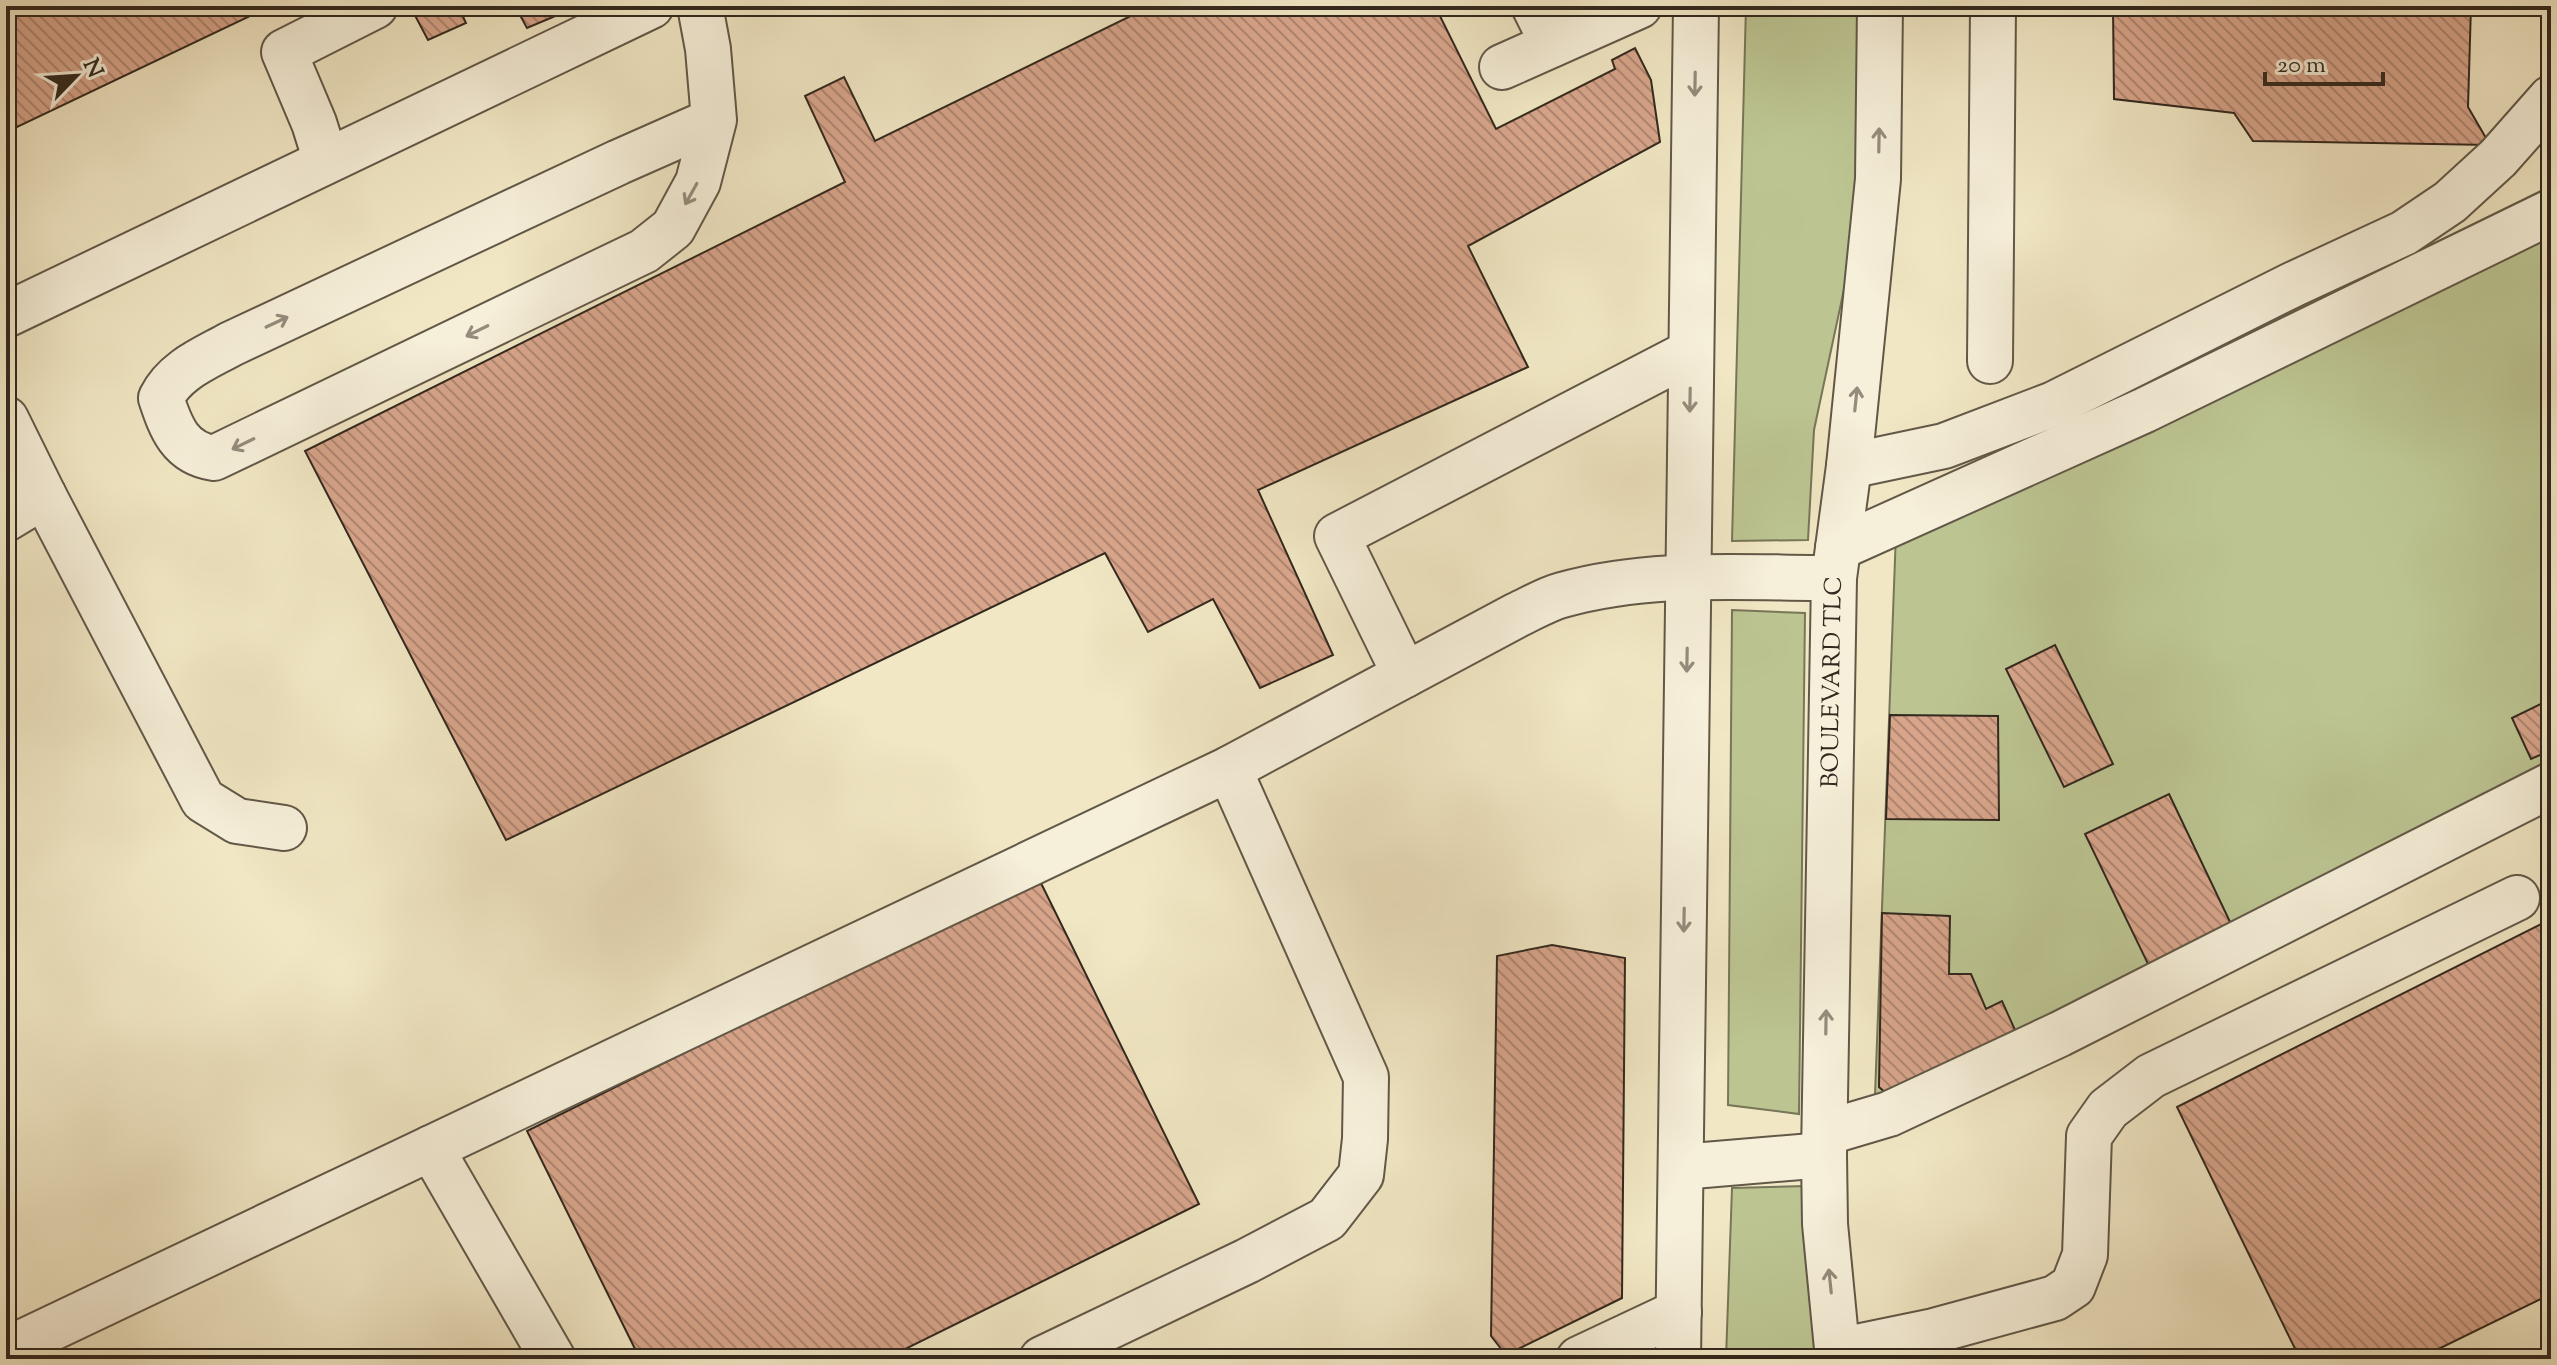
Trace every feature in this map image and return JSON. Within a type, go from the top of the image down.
[{"type":"street","points":[[326,161],[314,123],[284,52],[375,6]]},
{"type":"street","points":[[6,315],[651,6]]},
{"type":"street","points":[[700,6],[708,49],[714,120],[698,182],[673,228],[644,251],[214,458],[198,456],[178,438],[161,398],[169,383],[189,367],[231,344],[714,120]]},
{"type":"street","points":[[1534,6],[1553,44]]},
{"type":"street","points":[[1502,67],[1639,6]]},
{"type":"street","points":[[1678,1359],[1696,6]]},
{"type":"street","name":"BOULEVARD TLC","points":[[1838,1355],[1825,1224],[1824,1144],[1836,563],[1878,179],[1880,6]]},
{"type":"street","points":[[1990,361],[1993,6]]},
{"type":"street","points":[[1849,466],[1944,446],[2054,404],[2294,284],[2404,233],[2450,202],[2498,158],[2551,98]]},
{"type":"street","points":[[6,1350],[1229,769],[1517,615],[1559,596],[1603,585],[1836,563],[2551,212]]},
{"type":"street","points":[[1405,675],[1337,536],[1691,352]]},
{"type":"street","points":[[6,419],[203,800],[237,821],[284,828]]},
{"type":"street","points":[[6,519],[44,496]]},
{"type":"street","points":[[1042,1359],[1247,1261],[1327,1219],[1361,1175],[1366,1077],[1229,769]]},
{"type":"street","points":[[1681,1167],[1824,1144],[2060,1034],[2551,785]]},
{"type":"street","points":[[1838,1355],[2055,1298],[2073,1286],[2085,1255],[2089,1136],[2108,1109],[2151,1076],[2517,898]]},
{"type":"street","points":[[431,1148],[553,1359]]},
{"type":"street","points":[[1579,1359],[1679,1312]]},
{"type":"green space","points":[[1746,6],[1861,6],[1862,205],[1814,430],[1808,540],[1732,541]]},
{"type":"green space","points":[[2551,186],[2551,805],[1874,1122],[1897,506]]},
{"type":"green space","points":[[1732,610],[1805,613],[1799,1114],[1728,1105]]},
{"type":"green space","points":[[1805,1186],[1817,1359],[1726,1359],[1732,1188]]},
{"type":"building","points":[[6,6],[271,6],[15,128],[6,109]]},
{"type":"building","points":[[410,6],[458,6],[466,23],[428,40]]},
{"type":"building","points":[[515,6],[579,6],[527,28]]},
{"type":"building","points":[[1151,6],[1435,6],[1496,129],[1615,69],[1612,60],[1635,48],[1651,80],[1660,142],[1468,246],[1528,367],[1258,490],[1333,655],[1260,688],[1213,599],[1148,632],[1105,553],[506,840],[305,451],[845,182],[805,96],[844,77],[875,141]]},
{"type":"building","points":[[2113,6],[2471,6],[2468,107],[2490,145],[2253,141],[2234,113],[2114,99]]},
{"type":"building","points":[[2055,645],[2113,764],[2064,787],[2006,669]]},
{"type":"building","points":[[2551,699],[2551,750],[2531,759],[2512,718]]},
{"type":"building","points":[[1890,715],[1998,716],[1999,820],[1886,819]]},
{"type":"building","points":[[2169,794],[2232,926],[2149,966],[2085,834]]},
{"type":"building","points":[[1038,877],[1199,1204],[885,1359],[640,1359],[527,1131]]},
{"type":"building","points":[[1882,913],[1950,916],[1949,974],[1971,974],[1986,1009],[2002,1001],[2019,1039],[1894,1100],[1879,1087]]},
{"type":"building","points":[[2551,919],[2551,1294],[2418,1359],[2300,1359],[2177,1107]]},
{"type":"building","points":[[1552,945],[1625,958],[1622,1298],[1506,1355],[1491,1336],[1497,956]]}]
